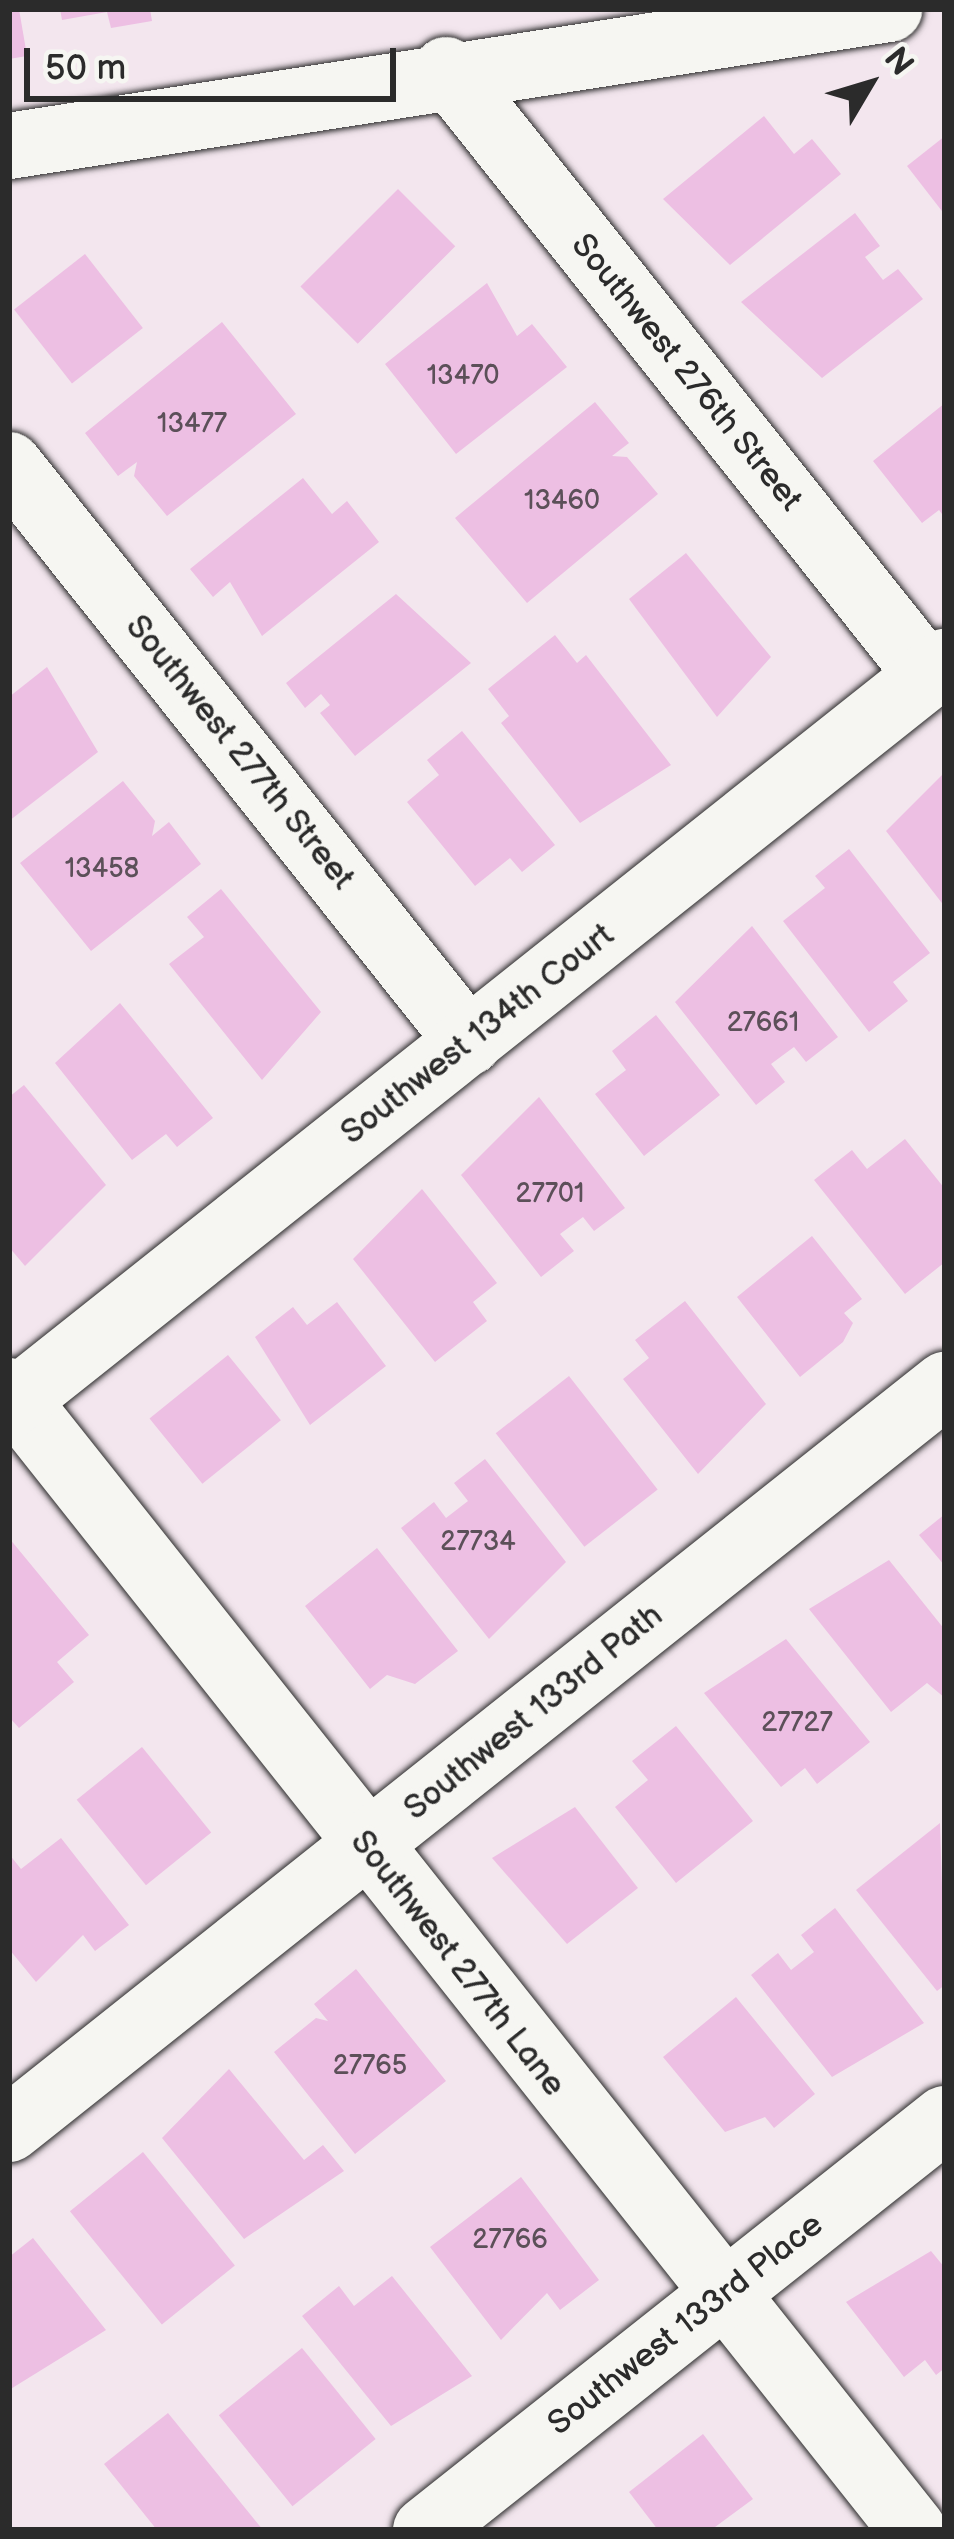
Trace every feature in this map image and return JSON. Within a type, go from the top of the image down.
[{"type":"street","points":[[9,146],[446,70],[889,9]]},
{"type":"street","name":"Southwest 276th Street","points":[[446,70],[937,668]]},
{"type":"street","name":"Southwest 277th Street","points":[[9,465],[470,1042]]},
{"type":"street","name":"Southwest 134th Court","points":[[11,1399],[470,1042],[937,668]]},
{"type":"street","name":"Southwest 133rd Path","points":[[9,2129],[945,1385]]},
{"type":"street","name":"Southwest 277th Lane","points":[[11,1399],[722,2297],[913,2530]]},
{"type":"street","name":"Southwest 133rd Place","points":[[426,2530],[945,2119]]},
{"type":"building","points":[[9,9],[19,9],[27,56],[9,59]]},
{"type":"building","points":[[60,9],[150,9],[152,21],[111,28],[107,12],[62,20]]},
{"type":"building","points":[[764,116],[794,154],[812,139],[841,174],[730,265],[663,199]]},
{"type":"building","points":[[945,136],[945,215],[907,166]]},
{"type":"building","points":[[398,189],[455,246],[358,344],[300,287]]},
{"type":"building","points":[[855,213],[880,246],[865,257],[883,280],[898,269],[923,299],[822,378],[741,302]]},
{"type":"building","points":[[85,254],[143,328],[72,383],[14,309]]},
{"type":"building","points":[[487,283],[517,336],[532,324],[567,367],[456,454],[385,364]]},
{"type":"building","points":[[222,322],[296,414],[167,516],[134,476],[137,462],[118,476],[85,433]]},
{"type":"building","points":[[595,402],[629,443],[612,456],[627,457],[658,494],[527,603],[455,518]]},
{"type":"building","points":[[945,403],[945,518],[939,510],[922,523],[873,461]]},
{"type":"building","points":[[303,478],[332,514],[347,501],[379,542],[262,636],[230,582],[213,597],[190,569]]},
{"type":"building","points":[[686,553],[771,657],[717,717],[629,599]]},
{"type":"building","points":[[396,594],[471,663],[355,756],[320,713],[330,705],[321,694],[305,708],[286,683]]},
{"type":"building","points":[[555,635],[577,663],[586,655],[671,765],[580,823],[501,723],[509,716],[488,689]]},
{"type":"building","points":[[47,667],[98,752],[9,821],[9,697]]},
{"type":"building","points":[[462,731],[555,845],[522,872],[510,858],[475,886],[407,802],[439,775],[427,760]]},
{"type":"building","points":[[945,772],[945,907],[886,831]]},
{"type":"building","points":[[123,781],[155,821],[152,836],[169,822],[201,864],[91,951],[20,863]]},
{"type":"building","points":[[849,849],[930,953],[893,982],[908,1001],[869,1032],[783,921],[825,888],[815,876]]},
{"type":"building","points":[[221,889],[321,1012],[262,1080],[169,964],[204,937],[187,917]]},
{"type":"building","points":[[752,926],[838,1037],[806,1062],[794,1047],[771,1064],[785,1082],[756,1105],[675,1002]]},
{"type":"building","points":[[120,1003],[213,1118],[177,1147],[166,1134],[132,1160],[55,1063]]},
{"type":"building","points":[[656,1015],[720,1095],[644,1156],[595,1094],[626,1070],[612,1051]]},
{"type":"building","points":[[24,1085],[106,1185],[25,1266],[9,1247],[9,1097]]},
{"type":"building","points":[[539,1097],[625,1208],[594,1231],[583,1217],[560,1234],[574,1251],[541,1277],[461,1175]]},
{"type":"building","points":[[905,1139],[945,1189],[945,1262],[905,1294],[814,1180],[852,1150],[867,1169]]},
{"type":"building","points":[[422,1189],[497,1283],[473,1302],[487,1321],[435,1362],[353,1259]]},
{"type":"building","points":[[812,1236],[862,1299],[844,1313],[853,1323],[843,1342],[800,1377],[737,1297]]},
{"type":"building","points":[[685,1301],[766,1404],[698,1474],[623,1379],[649,1358],[635,1340]]},
{"type":"building","points":[[337,1302],[386,1366],[310,1425],[255,1337],[293,1307],[307,1325]]},
{"type":"building","points":[[228,1355],[281,1420],[202,1484],[150,1419]]},
{"type":"building","points":[[569,1376],[658,1489],[584,1547],[496,1433]]},
{"type":"building","points":[[485,1459],[566,1562],[489,1639],[401,1528],[434,1502],[446,1518],[468,1501],[454,1483]]},
{"type":"building","points":[[945,1514],[945,1566],[919,1535]]},
{"type":"building","points":[[9,1538],[89,1635],[57,1662],[74,1682],[19,1728],[9,1717]]},
{"type":"building","points":[[377,1548],[458,1651],[415,1684],[387,1675],[370,1689],[305,1606]]},
{"type":"building","points":[[889,1560],[945,1630],[945,1698],[927,1683],[891,1712],[809,1609]]},
{"type":"building","points":[[786,1639],[870,1742],[817,1784],[805,1768],[781,1787],[704,1693]]},
{"type":"building","points":[[676,1726],[753,1821],[676,1883],[615,1807],[648,1780],[632,1761]]},
{"type":"building","points":[[142,1747],[211,1832],[146,1885],[77,1800]]},
{"type":"building","points":[[575,1807],[638,1888],[567,1944],[492,1858]]},
{"type":"building","points":[[940,1823],[945,1985],[937,1991],[856,1890]]},
{"type":"building","points":[[61,1838],[129,1925],[95,1951],[83,1935],[36,1982],[9,1949],[9,1854],[21,1869]]},
{"type":"building","points":[[835,1908],[924,2023],[832,2077],[751,1975],[778,1953],[791,1970],[814,1952],[801,1935]]},
{"type":"building","points":[[356,1969],[446,2081],[355,2154],[274,2052],[316,2018],[328,2021],[314,2004]]},
{"type":"building","points":[[736,1997],[815,2094],[774,2128],[765,2117],[725,2132],[663,2057]]},
{"type":"building","points":[[229,2069],[304,2160],[323,2145],[344,2171],[244,2239],[162,2138]]},
{"type":"building","points":[[143,2152],[235,2265],[162,2325],[70,2211]]},
{"type":"building","points":[[521,2177],[599,2280],[560,2310],[547,2293],[501,2340],[430,2247]]},
{"type":"building","points":[[33,2238],[106,2330],[9,2390],[9,2257]]},
{"type":"building","points":[[931,2251],[945,2268],[945,2368],[936,2375],[925,2360],[904,2377],[846,2302]]},
{"type":"building","points":[[392,2276],[472,2376],[391,2426],[302,2316],[339,2286],[354,2306]]},
{"type":"building","points":[[302,2348],[376,2439],[292,2506],[219,2415]]},
{"type":"building","points":[[168,2413],[263,2530],[157,2530],[104,2464]]},
{"type":"building","points":[[703,2434],[753,2499],[711,2530],[658,2530],[629,2492]]}]
